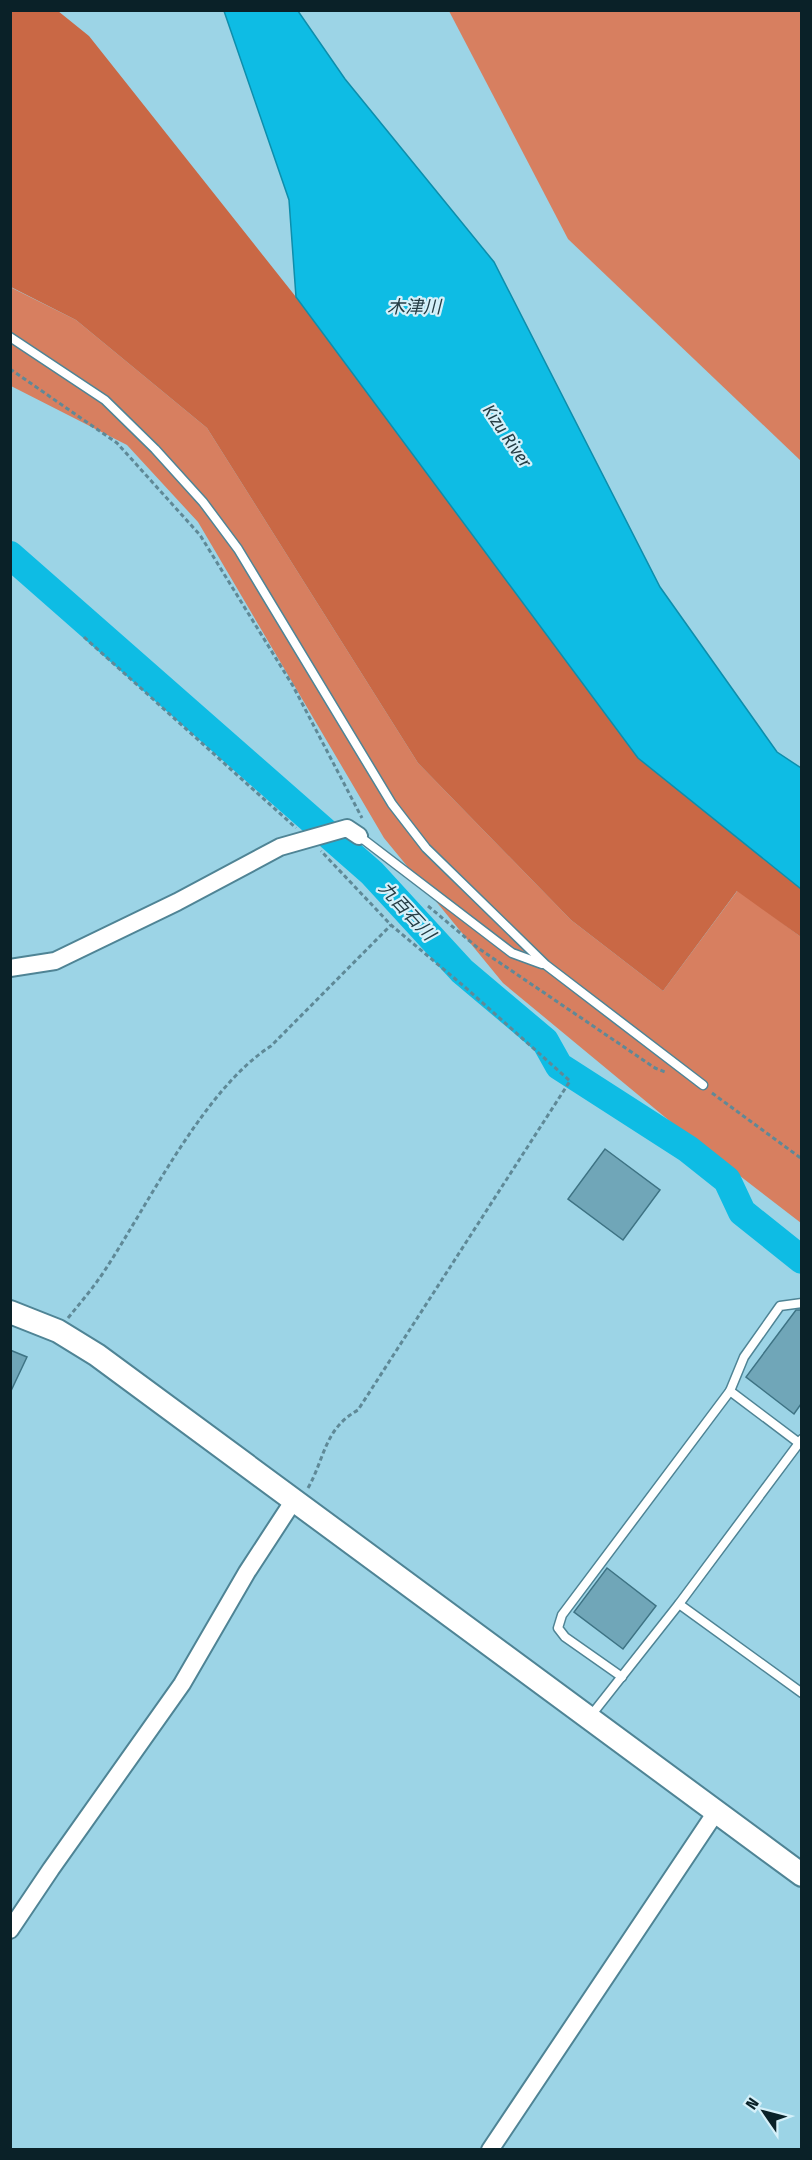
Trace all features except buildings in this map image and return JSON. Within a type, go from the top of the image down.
[{"type":"street","points":[[10,968],[55,960],[177,902],[280,847],[309,838],[353,832]]},
{"type":"street","points":[[10,1312],[58,1331],[97,1355],[801,1875]]},
{"type":"street","points":[[10,1930],[57,1859],[182,1684],[247,1572],[294,1500]]},
{"type":"street","points":[[490,2150],[716,1812]]},
{"type":"lane","points":[[10,337],[105,400],[155,449],[203,502],[238,549],[392,804],[426,848],[546,965],[703,1086]]},
{"type":"lane","points":[[353,832],[512,953],[546,965]]},
{"type":"lane","points":[[622,1677],[565,1637],[558,1628],[562,1615],[730,1391],[744,1357],[780,1306],[801,1303]]},
{"type":"lane","points":[[589,1718],[679,1604],[800,1441],[730,1391]]},
{"type":"lane","points":[[679,1604],[801,1693]]},
{"type":"path","points":[[84,637],[309,838],[391,925],[570,1081],[358,1410],[343,1419],[329,1438],[303,1497],[294,1500]]},
{"type":"path","points":[[58,1331],[105,1271],[136,1215],[210,1108],[250,1059],[271,1046],[391,925]]},
{"type":"shaded area","points":[[10,11],[58,11],[89,36],[296,297],[638,758],[801,889],[801,937],[737,891],[663,991],[571,920],[418,763],[207,428],[76,320],[11,287]]},
{"type":"shaded area","points":[[449,11],[801,11],[801,461],[568,239]]},
{"type":"shaded area","points":[[10,287],[76,320],[207,428],[418,763],[571,920],[663,991],[738,890],[801,937],[801,1223],[683,1132],[503,983],[384,838],[198,522],[127,445],[11,386]]},
{"type":"water","name":"木津川","points":[[224,11],[298,11],[345,79],[494,262],[660,587],[777,752],[801,768],[801,889],[638,758],[296,297],[289,200]]},
{"type":"waterway","name":"九百石川","points":[[10,555],[372,873],[462,971],[545,1041],[559,1066],[688,1149],[727,1180],[742,1212],[802,1260]]},
{"type":"water label","name":"Kizu River","points":[[507,436]]}]
